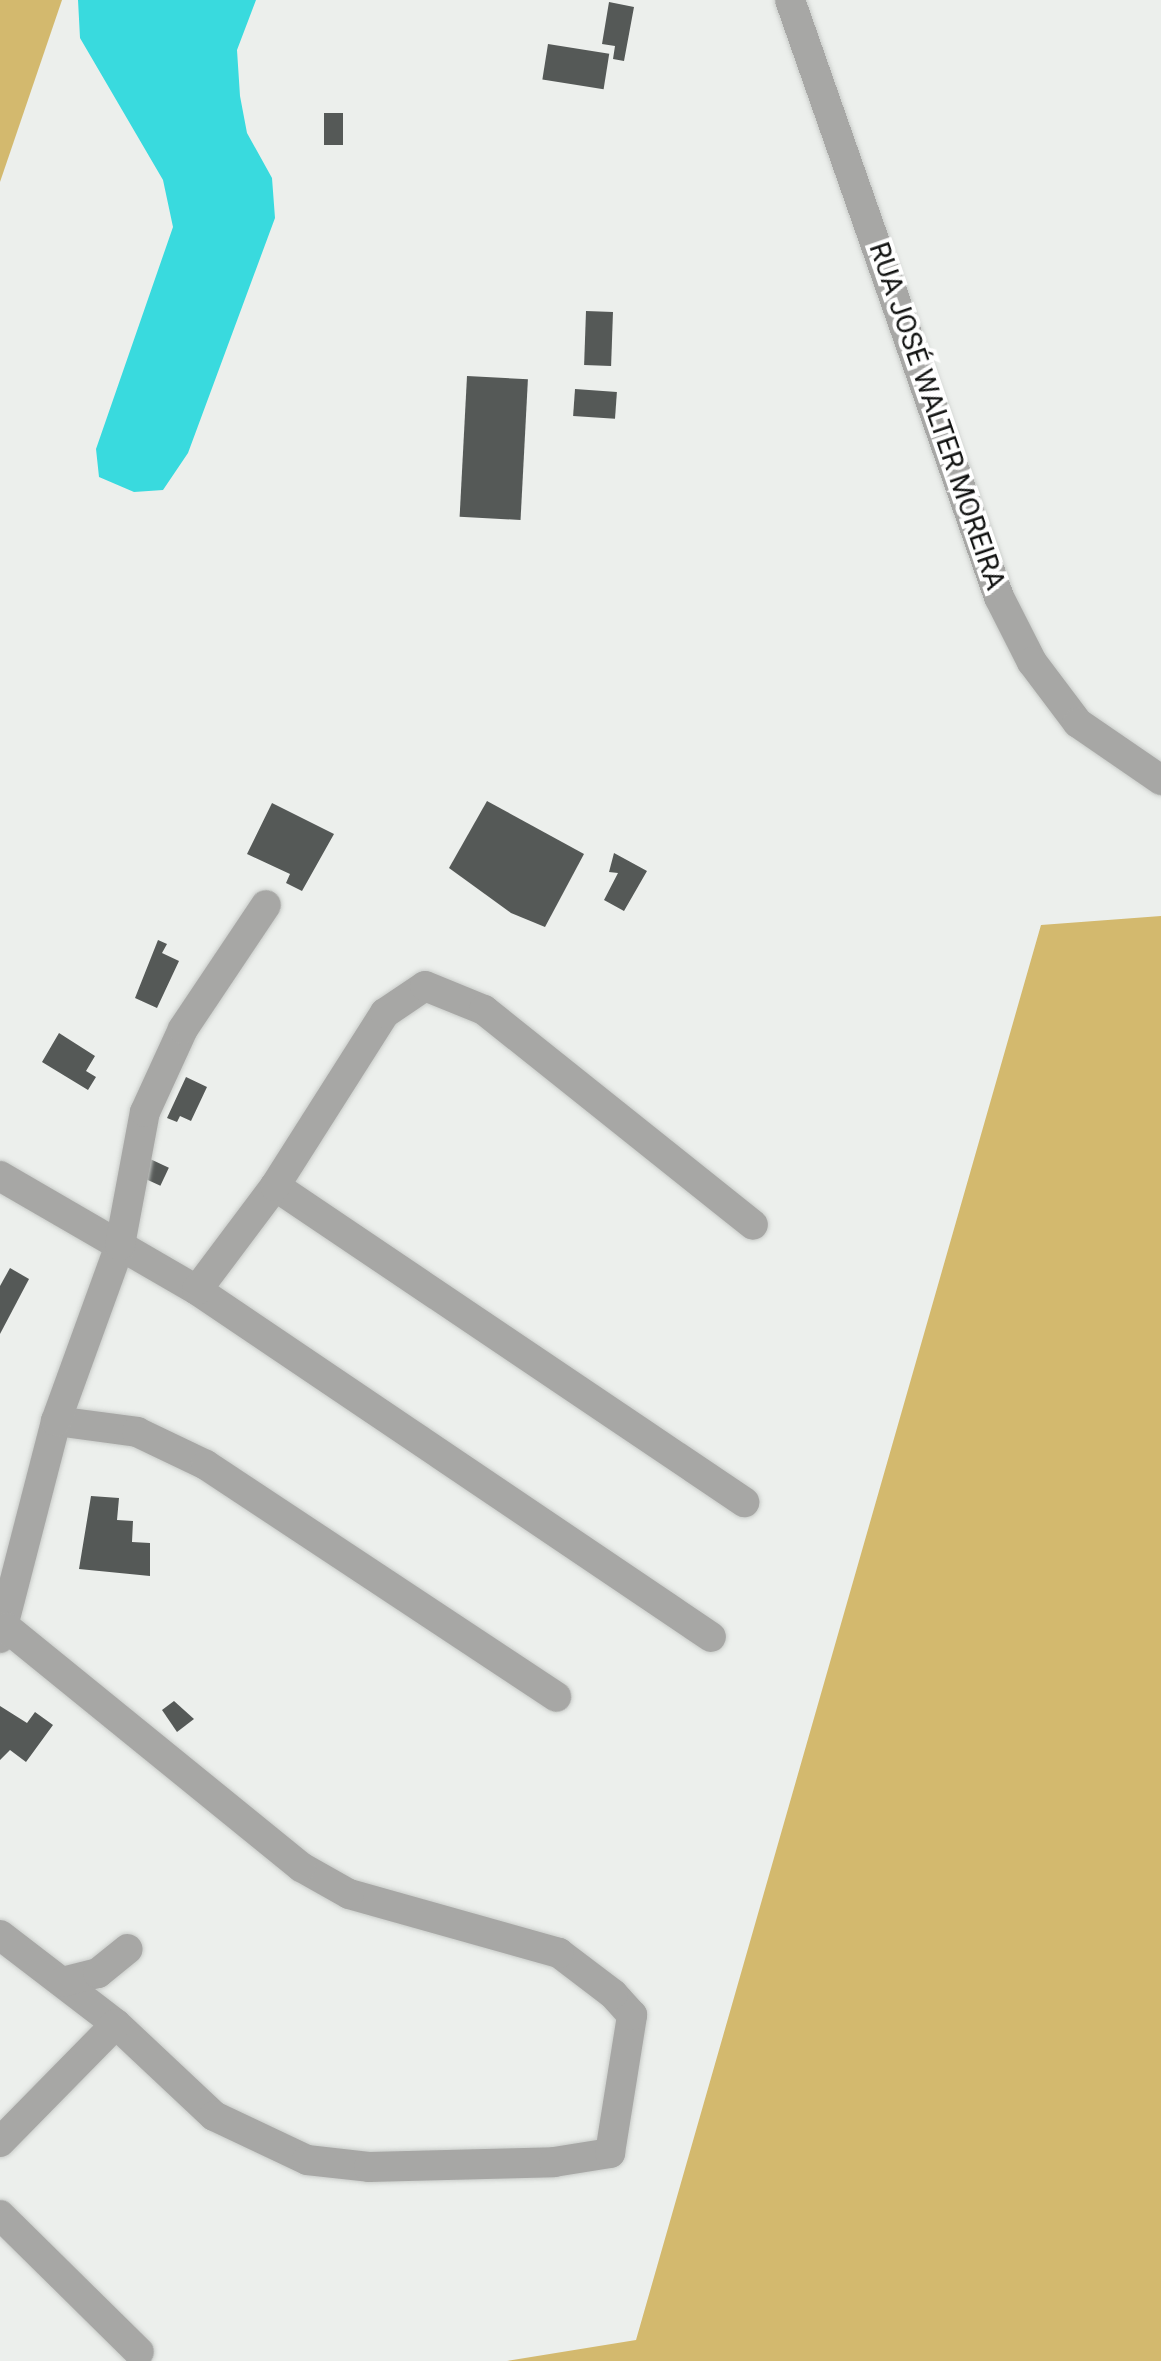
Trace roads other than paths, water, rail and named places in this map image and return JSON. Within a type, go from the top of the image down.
[{"type":"street","name":"RUA JOSÉ WALTER MOREIRA","points":[[790,0],[999,597],[1032,662],[1078,723],[1161,780]]},
{"type":"street","points":[[0,1935],[116,2024],[214,2116],[255,2141],[307,2160],[369,2167],[554,2162],[610,2153],[632,2015],[559,1953],[378,1904],[301,1867],[252,1834],[3,1632],[56,1421],[120,1245],[126,1183],[161,1069],[266,905]]},
{"type":"street","points":[[197,1290],[275,1186],[385,1013],[425,986],[484,1010],[753,1225]]},
{"type":"street","points":[[0,1176],[197,1290],[711,1637]]},
{"type":"street","points":[[275,1186],[744,1502]]},
{"type":"street","points":[[56,1421],[137,1432],[206,1465],[556,1697]]},
{"type":"street","points":[[62,1982],[98,1973],[128,1949]]},
{"type":"street","points":[[0,2142],[116,2024]]},
{"type":"street","points":[[0,2215],[139,2352]]},
{"type":"water","points":[[78,0],[256,0],[237,50],[240,96],[247,133],[272,178],[275,218],[188,453],[163,490],[134,492],[99,477],[96,449],[173,227],[163,180],[80,38]]}]
